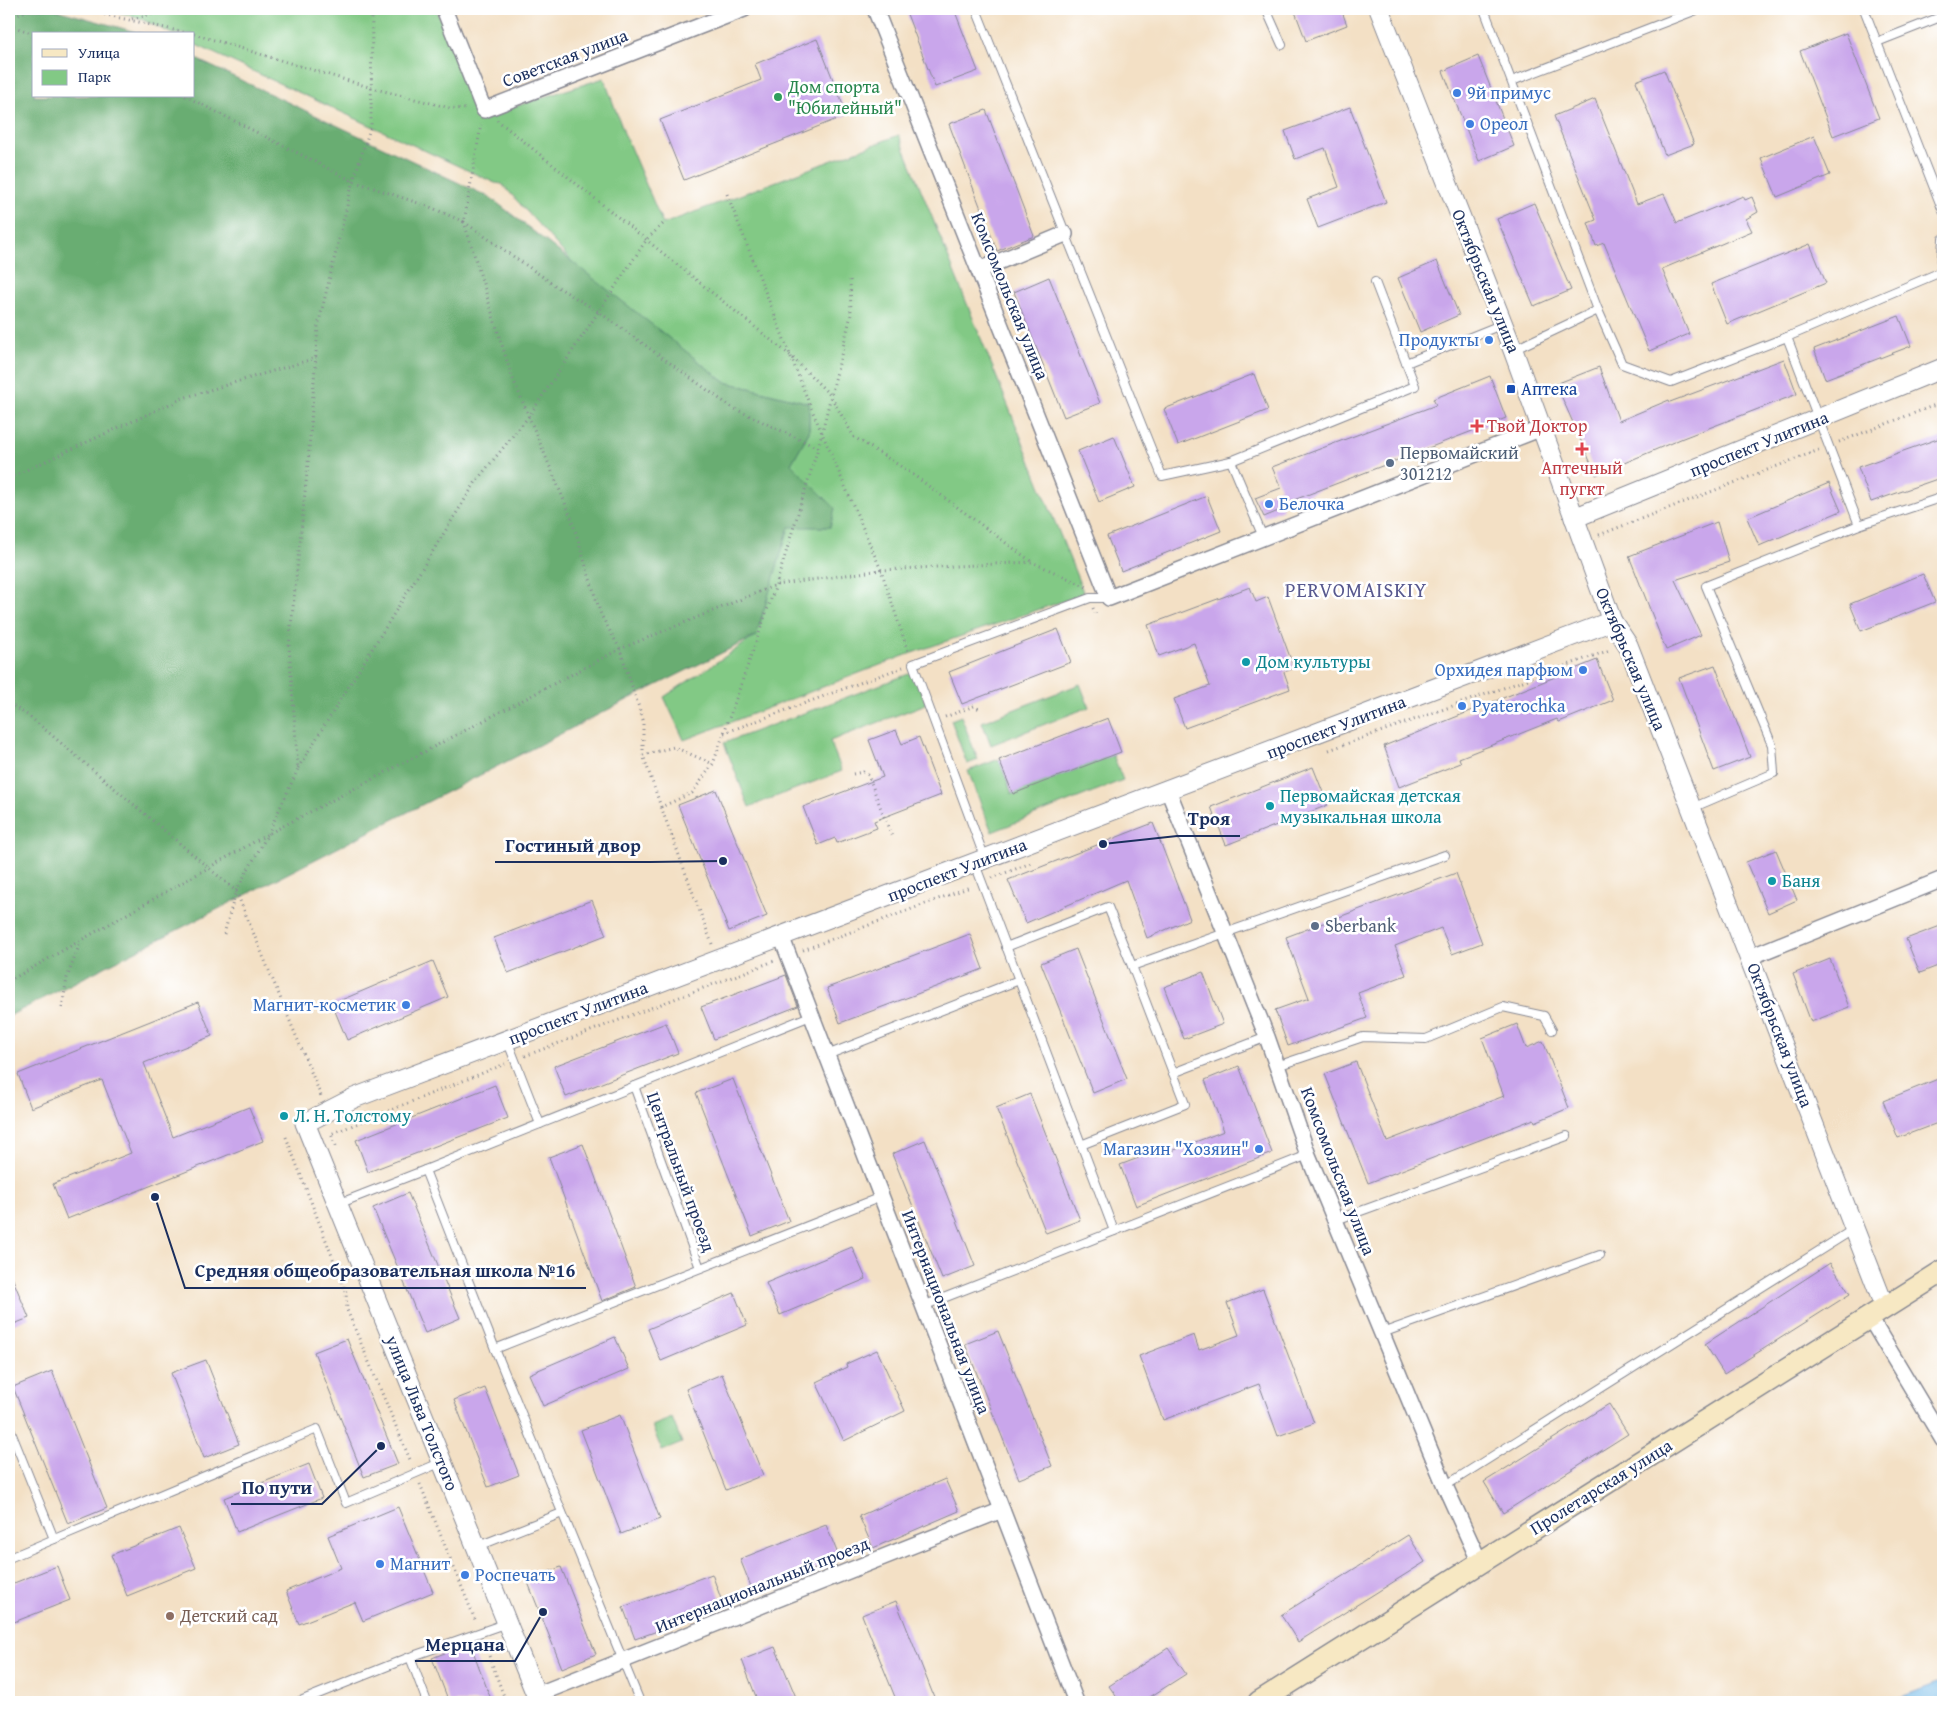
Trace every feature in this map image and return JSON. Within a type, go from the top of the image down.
[{"type":"main road","name":"Пролетарская улица","points":[[1259,1702],[1943,1271]]},
{"type":"street","points":[[444,9],[484,110]]},
{"type":"street","name":"Советская улица","points":[[484,110],[744,9]]},
{"type":"street","name":"Комсомольская улица","points":[[875,9],[1109,598]]},
{"type":"street","name":"Октябрьская улица","points":[[1379,9],[1513,350],[1612,621],[1628,645],[1750,957],[1854,1229],[1878,1313]]},
{"type":"street","points":[[979,270],[1065,234]]},
{"type":"street","name":"проспект Улитина","points":[[1574,518],[1943,368]]},
{"type":"street","points":[[1109,598],[1542,428]]},
{"type":"street","name":"проспект Улитина","points":[[305,1123],[354,1098],[1612,621]]},
{"type":"street","name":"Комсомольская улица","points":[[1168,790],[1267,1037],[1308,1154],[1445,1486],[1480,1563]]},
{"type":"street","points":[[1750,957],[1943,879]]},
{"type":"street","name":"Интернациональная улица","points":[[781,936],[1076,1702]]},
{"type":"street","name":"улица Льва Толстого","points":[[305,1123],[537,1699]]},
{"type":"street","points":[[1878,1313],[1943,1440]]},
{"type":"street","name":"Интернациональный проезд","points":[[537,1699],[623,1660],[1002,1510]]},
{"type":"lane","points":[[976,9],[1162,476],[1231,461],[1415,386],[1375,282]]},
{"type":"lane","points":[[1266,9],[1282,45]]},
{"type":"lane","points":[[1484,9],[1598,310],[1622,364],[1671,382],[1787,338],[1941,272],[1943,239]]},
{"type":"lane","points":[[1512,81],[1699,9]]},
{"type":"lane","points":[[1864,9],[1943,210]]},
{"type":"lane","points":[[1877,42],[1943,16]]},
{"type":"lane","points":[[1513,350],[1598,310]]},
{"type":"lane","points":[[1406,363],[1503,324]]},
{"type":"lane","points":[[1787,338],[1859,525]]},
{"type":"lane","points":[[1231,461],[1263,537]]},
{"type":"lane","points":[[1692,808],[1774,773],[1772,745],[1706,586],[1859,525],[1943,497]]},
{"type":"lane","points":[[1109,598],[1090,598],[913,664],[934,721],[980,861],[983,882],[1006,947],[1114,1232]]},
{"type":"lane","points":[[1132,966],[1445,855]]},
{"type":"lane","points":[[1006,947],[1108,907],[1185,1104],[1081,1145]]},
{"type":"lane","points":[[827,1055],[1019,980]]},
{"type":"lane","points":[[1277,1066],[1363,1037],[1426,1039],[1503,1008],[1544,1016],[1552,1030]]},
{"type":"lane","points":[[338,1204],[813,1015]]},
{"type":"lane","points":[[1173,1073],[1267,1037]]},
{"type":"lane","points":[[507,1040],[540,1124]]},
{"type":"lane","name":"Центральный проезд","points":[[634,1086],[700,1268]]},
{"type":"lane","points":[[1336,1220],[1567,1136]]},
{"type":"lane","points":[[924,1306],[1308,1154]]},
{"type":"lane","points":[[425,1170],[495,1349],[640,1702]]},
{"type":"lane","points":[[495,1349],[881,1197]]},
{"type":"lane","points":[[1445,1486],[1854,1229]]},
{"type":"lane","points":[[1382,1333],[1600,1255]]},
{"type":"lane","points":[[9,1427],[54,1539]]},
{"type":"lane","points":[[9,1558],[317,1430],[346,1503],[442,1462]]},
{"type":"lane","points":[[476,1547],[562,1513]]},
{"type":"lane","points":[[298,1702],[410,1657],[507,1623]]},
{"type":"lane","points":[[410,1657],[427,1702]]},
{"type":"path","points":[[9,17],[32,9]]},
{"type":"path","points":[[80,9],[184,32]]},
{"type":"path","points":[[130,20],[170,9]]},
{"type":"path","points":[[298,769],[289,646],[308,462],[318,326],[353,181],[371,126],[372,9]]},
{"type":"path","points":[[9,25],[32,33]]},
{"type":"path","points":[[195,35],[372,88],[450,108],[484,110],[791,356],[830,395],[854,437],[908,471],[1032,562],[1109,598]]},
{"type":"path","points":[[189,98],[353,181],[430,207],[464,222],[556,286],[599,312],[731,407],[818,448]]},
{"type":"path","points":[[484,110],[464,222],[510,374],[571,517],[601,615],[620,649],[643,720],[644,754],[660,807],[718,960]]},
{"type":"path","points":[[727,194],[791,356],[881,570],[906,640]]},
{"type":"path","points":[[224,934],[236,891],[268,834],[298,769],[477,480],[529,416],[647,239],[663,224]]},
{"type":"path","points":[[660,807],[692,793],[713,764],[776,585],[818,448],[851,315],[850,278]]},
{"type":"path","points":[[9,478],[183,398],[316,358]]},
{"type":"path","points":[[1602,544],[1599,536],[1943,402]]},
{"type":"path","points":[[9,981],[268,834],[620,649],[776,585],[881,570],[1032,562]]},
{"type":"path","points":[[1323,752],[1614,649]]},
{"type":"path","points":[[724,733],[913,664]]},
{"type":"path","points":[[9,704],[29,716],[236,891],[322,1096]]},
{"type":"path","points":[[934,721],[974,706],[981,710]]},
{"type":"path","points":[[644,754],[674,748],[713,764]]},
{"type":"path","points":[[853,774],[863,772],[868,775],[892,837]]},
{"type":"path","points":[[338,1152],[331,1134],[516,1059],[1037,860]]},
{"type":"path","points":[[62,1008],[67,978],[80,942]]},
{"type":"path","points":[[286,1137],[346,1292],[346,1310],[416,1473],[506,1702]]},
{"type":"green space","points":[[9,9],[53,9],[136,32],[32,32],[32,98],[195,98],[195,58],[491,198],[725,382],[809,403],[809,432],[791,464],[835,508],[830,527],[789,527],[756,636],[9,1016]]},
{"type":"green space","points":[[106,9],[436,9],[482,117],[604,78],[624,133],[663,224],[899,135],[1084,594],[909,654],[684,740],[664,697],[756,636],[789,526],[830,527],[834,508],[791,464],[809,432],[809,403],[725,382],[582,273],[502,184],[495,183],[195,44],[195,32],[168,32],[139,18]]},
{"type":"green space","points":[[914,672],[926,704],[830,741],[842,771],[749,807],[724,743]]},
{"type":"green space","points":[[1080,684],[1089,707],[991,745],[982,722]]},
{"type":"green space","points":[[961,716],[978,760],[967,764],[951,720]]},
{"type":"green space","points":[[1113,755],[1123,780],[992,832],[968,771],[999,759],[1012,794]]},
{"type":"green space","points":[[672,1418],[682,1443],[662,1451],[652,1426]]},
{"type":"water","points":[[1943,1681],[1943,1702],[1888,1702]]},
{"type":"building","points":[[905,9],[954,9],[978,71],[935,87]]},
{"type":"building","points":[[1294,9],[1341,9],[1347,25],[1306,41]]},
{"type":"building","points":[[1846,33],[1879,118],[1833,136],[1800,51]]},
{"type":"building","name":"Дом спорта \"Юбилейный\"","points":[[817,39],[847,115],[684,180],[660,120],[761,80],[755,64]]},
{"type":"building","points":[[1478,56],[1514,146],[1479,161],[1443,71]]},
{"type":"building","points":[[1664,70],[1694,144],[1665,155],[1636,81]]},
{"type":"building","points":[[1595,99],[1637,204],[1664,194],[1677,223],[1743,196],[1745,200],[1752,197],[1758,212],[1746,219],[1752,231],[1662,269],[1689,334],[1649,351],[1604,243],[1596,246],[1588,223],[1596,220],[1554,116]]},
{"type":"building","points":[[1350,107],[1386,202],[1318,228],[1307,199],[1339,187],[1325,148],[1295,159],[1285,131]]},
{"type":"building","points":[[986,110],[1034,236],[997,251],[949,124]]},
{"type":"building","points":[[1814,136],[1830,175],[1777,197],[1761,158]]},
{"type":"building","points":[[1534,203],[1571,290],[1534,306],[1497,219]]},
{"type":"building","points":[[1810,244],[1826,283],[1727,324],[1711,284]]},
{"type":"building","points":[[1437,261],[1459,315],[1420,332],[1398,278]]},
{"type":"building","points":[[1049,277],[1100,403],[1064,417],[1014,292]]},
{"type":"building","points":[[1899,316],[1911,346],[1825,379],[1814,349]]},
{"type":"building","points":[[1784,359],[1797,394],[1683,438],[1596,475],[1556,384],[1599,367],[1619,421],[1669,400],[1670,402]]},
{"type":"building","points":[[1254,374],[1268,410],[1178,445],[1164,409]]},
{"type":"building","points":[[1490,376],[1506,418],[1281,505],[1283,509],[1264,517],[1255,498],[1281,488],[1272,467],[1436,405],[1433,399]]},
{"type":"building","points":[[1114,436],[1135,487],[1099,502],[1078,451]]},
{"type":"building","points":[[1943,437],[1943,477],[1871,502],[1858,467]]},
{"type":"building","points":[[1829,483],[1841,511],[1759,546],[1747,518]]},
{"type":"building","points":[[1207,496],[1221,531],[1121,571],[1107,536]]},
{"type":"building","points":[[1717,522],[1729,562],[1675,580],[1701,635],[1666,650],[1629,556]]},
{"type":"building","points":[[1923,574],[1935,602],[1861,631],[1850,604]]},
{"type":"building","name":"Дом культуры","points":[[1250,587],[1256,602],[1268,597],[1294,668],[1284,672],[1290,689],[1185,728],[1174,699],[1210,686],[1194,643],[1159,656],[1148,625]]},
{"type":"building","points":[[1058,629],[1071,662],[962,704],[949,672]]},
{"type":"building","points":[[1597,660],[1613,700],[1559,722],[1557,719],[1459,758],[1461,763],[1399,787],[1384,746]]},
{"type":"building","points":[[1715,665],[1750,757],[1714,771],[1679,678]]},
{"type":"building","points":[[1108,718],[1121,752],[1013,794],[999,760]]},
{"type":"building","points":[[896,730],[902,744],[919,737],[941,795],[874,821],[877,828],[837,843],[835,838],[818,845],[803,807],[883,777],[869,740]]},
{"type":"building","name":"Первомайская детская музыкальная школа","points":[[1313,767],[1328,805],[1226,845],[1211,807]]},
{"type":"building","points":[[716,790],[767,916],[729,931],[678,805]]},
{"type":"building","points":[[1153,823],[1190,919],[1147,938],[1126,880],[1026,923],[1008,880]]},
{"type":"building","name":"Баня","points":[[1776,850],[1797,900],[1768,913],[1746,862]]},
{"type":"building","points":[[1456,873],[1482,943],[1452,954],[1441,928],[1395,946],[1406,975],[1358,993],[1367,1018],[1288,1046],[1275,1010],[1309,998],[1286,937]]},
{"type":"building","points":[[592,900],[606,935],[508,973],[494,938]]},
{"type":"building","points":[[1943,925],[1943,964],[1920,973],[1906,939]]},
{"type":"building","points":[[970,934],[983,969],[840,1023],[827,988]]},
{"type":"building","points":[[1076,949],[1127,1079],[1093,1093],[1041,963]]},
{"type":"building","points":[[1830,959],[1849,1007],[1811,1022],[1793,974]]},
{"type":"building","points":[[433,961],[448,997],[347,1040],[332,1004]]},
{"type":"building","points":[[1203,972],[1223,1024],[1184,1039],[1164,987]]},
{"type":"building","points":[[786,975],[798,1006],[714,1039],[701,1007]]},
{"type":"building","points":[[198,1002],[212,1036],[144,1063],[173,1137],[249,1107],[263,1141],[67,1219],[53,1184],[131,1153],[102,1080],[31,1108],[18,1074]]},
{"type":"building","points":[[666,1023],[678,1053],[566,1097],[554,1066]]},
{"type":"building","points":[[1517,1024],[1526,1048],[1543,1041],[1569,1108],[1535,1122],[1534,1119],[1368,1183],[1325,1074],[1356,1062],[1387,1141],[1504,1096],[1482,1038]]},
{"type":"building","points":[[1239,1066],[1272,1153],[1136,1206],[1120,1165],[1154,1152],[1156,1157],[1224,1131],[1205,1080]]},
{"type":"building","points":[[1943,1077],[1943,1121],[1898,1138],[1883,1101]]},
{"type":"building","points":[[733,1079],[789,1221],[752,1236],[696,1093]]},
{"type":"building","points":[[495,1085],[508,1118],[368,1172],[356,1140]]},
{"type":"building","points":[[1030,1094],[1080,1220],[1046,1233],[996,1108]]},
{"type":"building","points":[[925,1140],[975,1266],[942,1279],[892,1154]]},
{"type":"building","points":[[583,1144],[636,1287],[602,1301],[549,1157]]},
{"type":"building","points":[[408,1193],[460,1318],[425,1333],[373,1208]]},
{"type":"building","points":[[852,1247],[866,1279],[780,1315],[766,1283]]},
{"type":"building","points":[[1830,1263],[1850,1294],[1724,1374],[1705,1344]]},
{"type":"building","points":[[9,1270],[29,1318],[9,1326]]},
{"type":"building","points":[[1263,1289],[1314,1423],[1278,1436],[1259,1384],[1163,1420],[1139,1356],[1194,1335],[1199,1350],[1239,1335],[1227,1303]]},
{"type":"building","points":[[734,1293],[747,1325],[661,1361],[648,1329]]},
{"type":"building","points":[[998,1331],[1052,1466],[1019,1479],[965,1344]]},
{"type":"building","points":[[615,1337],[629,1369],[543,1406],[529,1374]]},
{"type":"building","points":[[347,1339],[398,1464],[364,1477],[314,1352]]},
{"type":"building","points":[[877,1350],[905,1411],[844,1441],[816,1382],[847,1367],[846,1364]]},
{"type":"building","points":[[206,1360],[239,1444],[204,1458],[171,1373]]},
{"type":"building","points":[[52,1371],[107,1508],[68,1524],[13,1387]]},
{"type":"building","points":[[722,1374],[763,1475],[726,1490],[686,1389]]},
{"type":"building","points":[[485,1388],[519,1475],[488,1487],[454,1400]]},
{"type":"building","points":[[1609,1404],[1628,1434],[1503,1513],[1484,1482]]},
{"type":"building","points":[[620,1415],[660,1519],[621,1534],[581,1430]]},
{"type":"building","points":[[309,1464],[322,1498],[237,1532],[224,1498]]},
{"type":"building","points":[[945,1479],[959,1511],[873,1548],[859,1516]]},
{"type":"building","name":"Магнит","points":[[398,1507],[433,1592],[363,1621],[355,1602],[299,1624],[286,1591],[341,1568],[328,1536]]},
{"type":"building","points":[[826,1525],[840,1559],[754,1594],[740,1559]]},
{"type":"building","points":[[179,1528],[196,1568],[127,1596],[111,1555]]},
{"type":"building","points":[[1408,1535],[1425,1562],[1298,1642],[1281,1615]]},
{"type":"building","points":[[57,1566],[70,1600],[9,1624],[9,1585]]},
{"type":"building","points":[[561,1567],[596,1654],[562,1668],[527,1580]]},
{"type":"building","points":[[712,1574],[724,1607],[635,1639],[623,1607]]},
{"type":"building","points":[[896,1601],[936,1702],[897,1702],[862,1615]]},
{"type":"building","points":[[470,1643],[492,1702],[449,1702],[432,1658]]},
{"type":"building","points":[[775,1647],[798,1702],[758,1702],[742,1660]]},
{"type":"building","points":[[1168,1648],[1186,1674],[1142,1702],[1120,1702],[1109,1686]]},
{"type":"place","name":"9й примус","points":[[1457,93]]},
{"type":"place","name":"Дом спорта \"Юбилейный\"","points":[[778,97]]},
{"type":"place","name":"Ореол","points":[[1470,124]]},
{"type":"place","name":"Продукты","points":[[1489,340]]},
{"type":"place","name":"Аптека","points":[[1511,389]]},
{"type":"place","name":"Твой Доктор","points":[[1477,426]]},
{"type":"place","name":"Аптечный пугкт","points":[[1582,449]]},
{"type":"place","name":"Первомайский 301212","points":[[1390,463]]},
{"type":"place","name":"Белочка","points":[[1269,504]]},
{"type":"place","name":"Дом культуры","points":[[1246,662]]},
{"type":"place","name":"Орхидея парфюм","points":[[1583,670]]},
{"type":"place","name":"Pyaterochka","points":[[1462,706]]},
{"type":"place","name":"Первомайская детская музыкальная школа","points":[[1270,806]]},
{"type":"place","name":"Троя","points":[[1103,844]]},
{"type":"place","name":"Гостиный двор","points":[[723,861]]},
{"type":"place","name":"Баня","points":[[1772,881]]},
{"type":"place","name":"Sberbank","points":[[1315,926]]},
{"type":"place","name":"Магнит-косметик","points":[[406,1005]]},
{"type":"place","name":"Л. Н. Толстому","points":[[284,1116]]},
{"type":"place","name":"Магазин \"Хозяин\"","points":[[1259,1149]]},
{"type":"place","name":"Средняя общеобразовательная школа №16","points":[[155,1197]]},
{"type":"place","name":"По пути","points":[[381,1446]]},
{"type":"place","name":"Магнит","points":[[380,1564]]},
{"type":"place","name":"Роспечать","points":[[465,1575]]},
{"type":"place","name":"Мерцана","points":[[543,1612]]},
{"type":"place","name":"Детский сад","points":[[170,1616]]},
{"type":"district","name":"PERVOMAISKIY","points":[[1356,590]]}]
